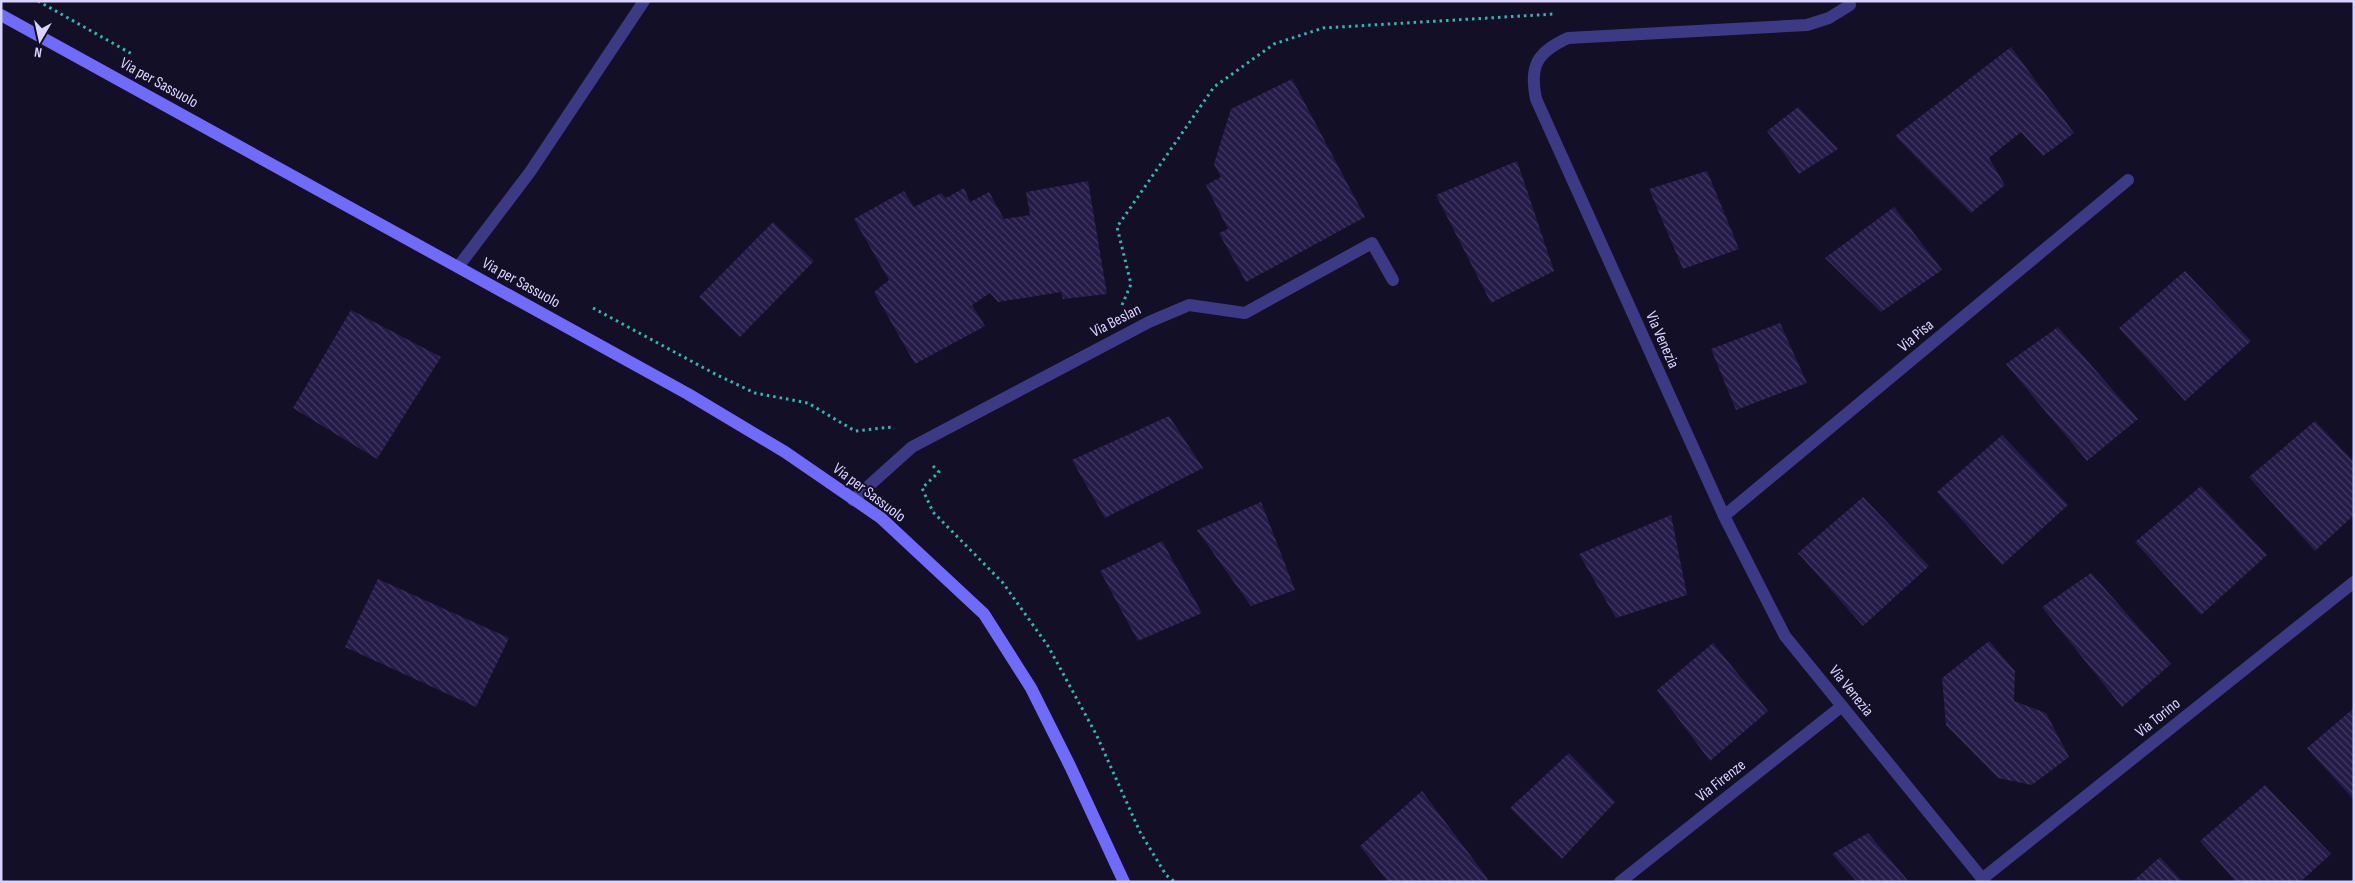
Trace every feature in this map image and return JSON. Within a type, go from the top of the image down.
[{"type":"main road","name":"Via per Sassuolo","points":[[1,14],[696,399],[785,452],[880,518],[984,614],[1031,688],[1124,882]]},
{"type":"street","name":"Via per Sassuolo","points":[[458,268],[530,172],[644,1]]},
{"type":"street","name":"Via Venezia","points":[[1850,5],[1829,18],[1807,25],[1568,38],[1551,46],[1534,67],[1533,84],[1536,100],[1724,516],[1785,636],[1983,880]]},
{"type":"street","name":"Via Pisa","points":[[1724,516],[2128,180]]},
{"type":"street","name":"Via Beslan","points":[[853,500],[912,447],[1149,322],[1189,304],[1245,313],[1372,243],[1393,280]]},
{"type":"street","name":"Via Torino","points":[[1983,880],[2354,582]]},
{"type":"street","name":"Via Firenze","points":[[1620,882],[1842,706]]},
{"type":"path","points":[[1121,308],[1131,284],[1117,227],[1214,87],[1274,44],[1323,28],[1563,14]]},
{"type":"path","points":[[892,427],[900,423]]},
{"type":"building","points":[[2011,47],[2074,133],[2043,156],[2021,132],[1989,158],[2005,185],[1971,213],[1895,136]]},
{"type":"building","points":[[1292,79],[1365,217],[1246,282],[1219,233],[1228,229],[1206,185],[1221,177],[1214,164],[1231,109]]},
{"type":"building","points":[[1798,107],[1838,149],[1799,174],[1767,131]]},
{"type":"building","points":[[1517,161],[1554,271],[1491,303],[1436,195]]},
{"type":"building","points":[[1707,171],[1739,249],[1683,269],[1649,189]]},
{"type":"building","points":[[1088,181],[1107,294],[1063,299],[1061,292],[998,302],[990,293],[972,305],[985,326],[915,364],[874,292],[889,280],[854,219],[904,191],[914,207],[941,193],[946,198],[964,188],[970,202],[989,192],[1004,219],[1030,215],[1026,192]]},
{"type":"building","points":[[1894,207],[1942,270],[1881,312],[1825,258]]},
{"type":"building","points":[[773,222],[814,261],[740,337],[699,297]]},
{"type":"building","points":[[2185,271],[2251,341],[2185,401],[2119,328]]},
{"type":"building","points":[[351,310],[441,357],[377,459],[293,408]]},
{"type":"building","points":[[1780,323],[1807,383],[1736,410],[1711,349]]},
{"type":"building","points":[[2058,327],[2138,419],[2087,461],[2006,364]]},
{"type":"building","points":[[1169,416],[1203,468],[1105,518],[1072,460]]},
{"type":"building","points":[[2315,421],[2354,462],[2354,515],[2315,551],[2249,477]]},
{"type":"building","points":[[2002,435],[2068,505],[2002,565],[1937,492]]},
{"type":"building","points":[[2201,486],[2267,555],[2201,615],[2135,542]]},
{"type":"building","points":[[1863,497],[1929,566],[1863,626],[1798,553]]},
{"type":"building","points":[[1261,502],[1295,590],[1251,606],[1197,530]]},
{"type":"building","points":[[1671,515],[1687,595],[1616,618],[1579,554]]},
{"type":"building","points":[[1162,541],[1202,613],[1138,641],[1100,571]]},
{"type":"building","points":[[2091,573],[2171,664],[2122,707],[2042,607]]},
{"type":"building","points":[[378,579],[509,638],[476,707],[345,647]]},
{"type":"building","points":[[1989,641],[2015,671],[2014,701],[2046,713],[2069,757],[2032,785],[1998,778],[1946,725],[1942,678]]},
{"type":"building","points":[[1713,643],[1768,711],[1710,761],[1657,690]]},
{"type":"building","points":[[2354,708],[2354,800],[2307,748]]},
{"type":"building","points":[[1569,753],[1615,802],[1562,859],[1510,808]]},
{"type":"building","points":[[2265,785],[2331,854],[2300,882],[2236,882],[2200,841]]},
{"type":"building","points":[[1422,791],[1488,879],[1485,882],[1388,882],[1360,846]]},
{"type":"building","points":[[1868,833],[1909,882],[1857,882],[1832,854]]},
{"type":"building","points":[[2160,857],[2183,882],[2132,882]]}]
